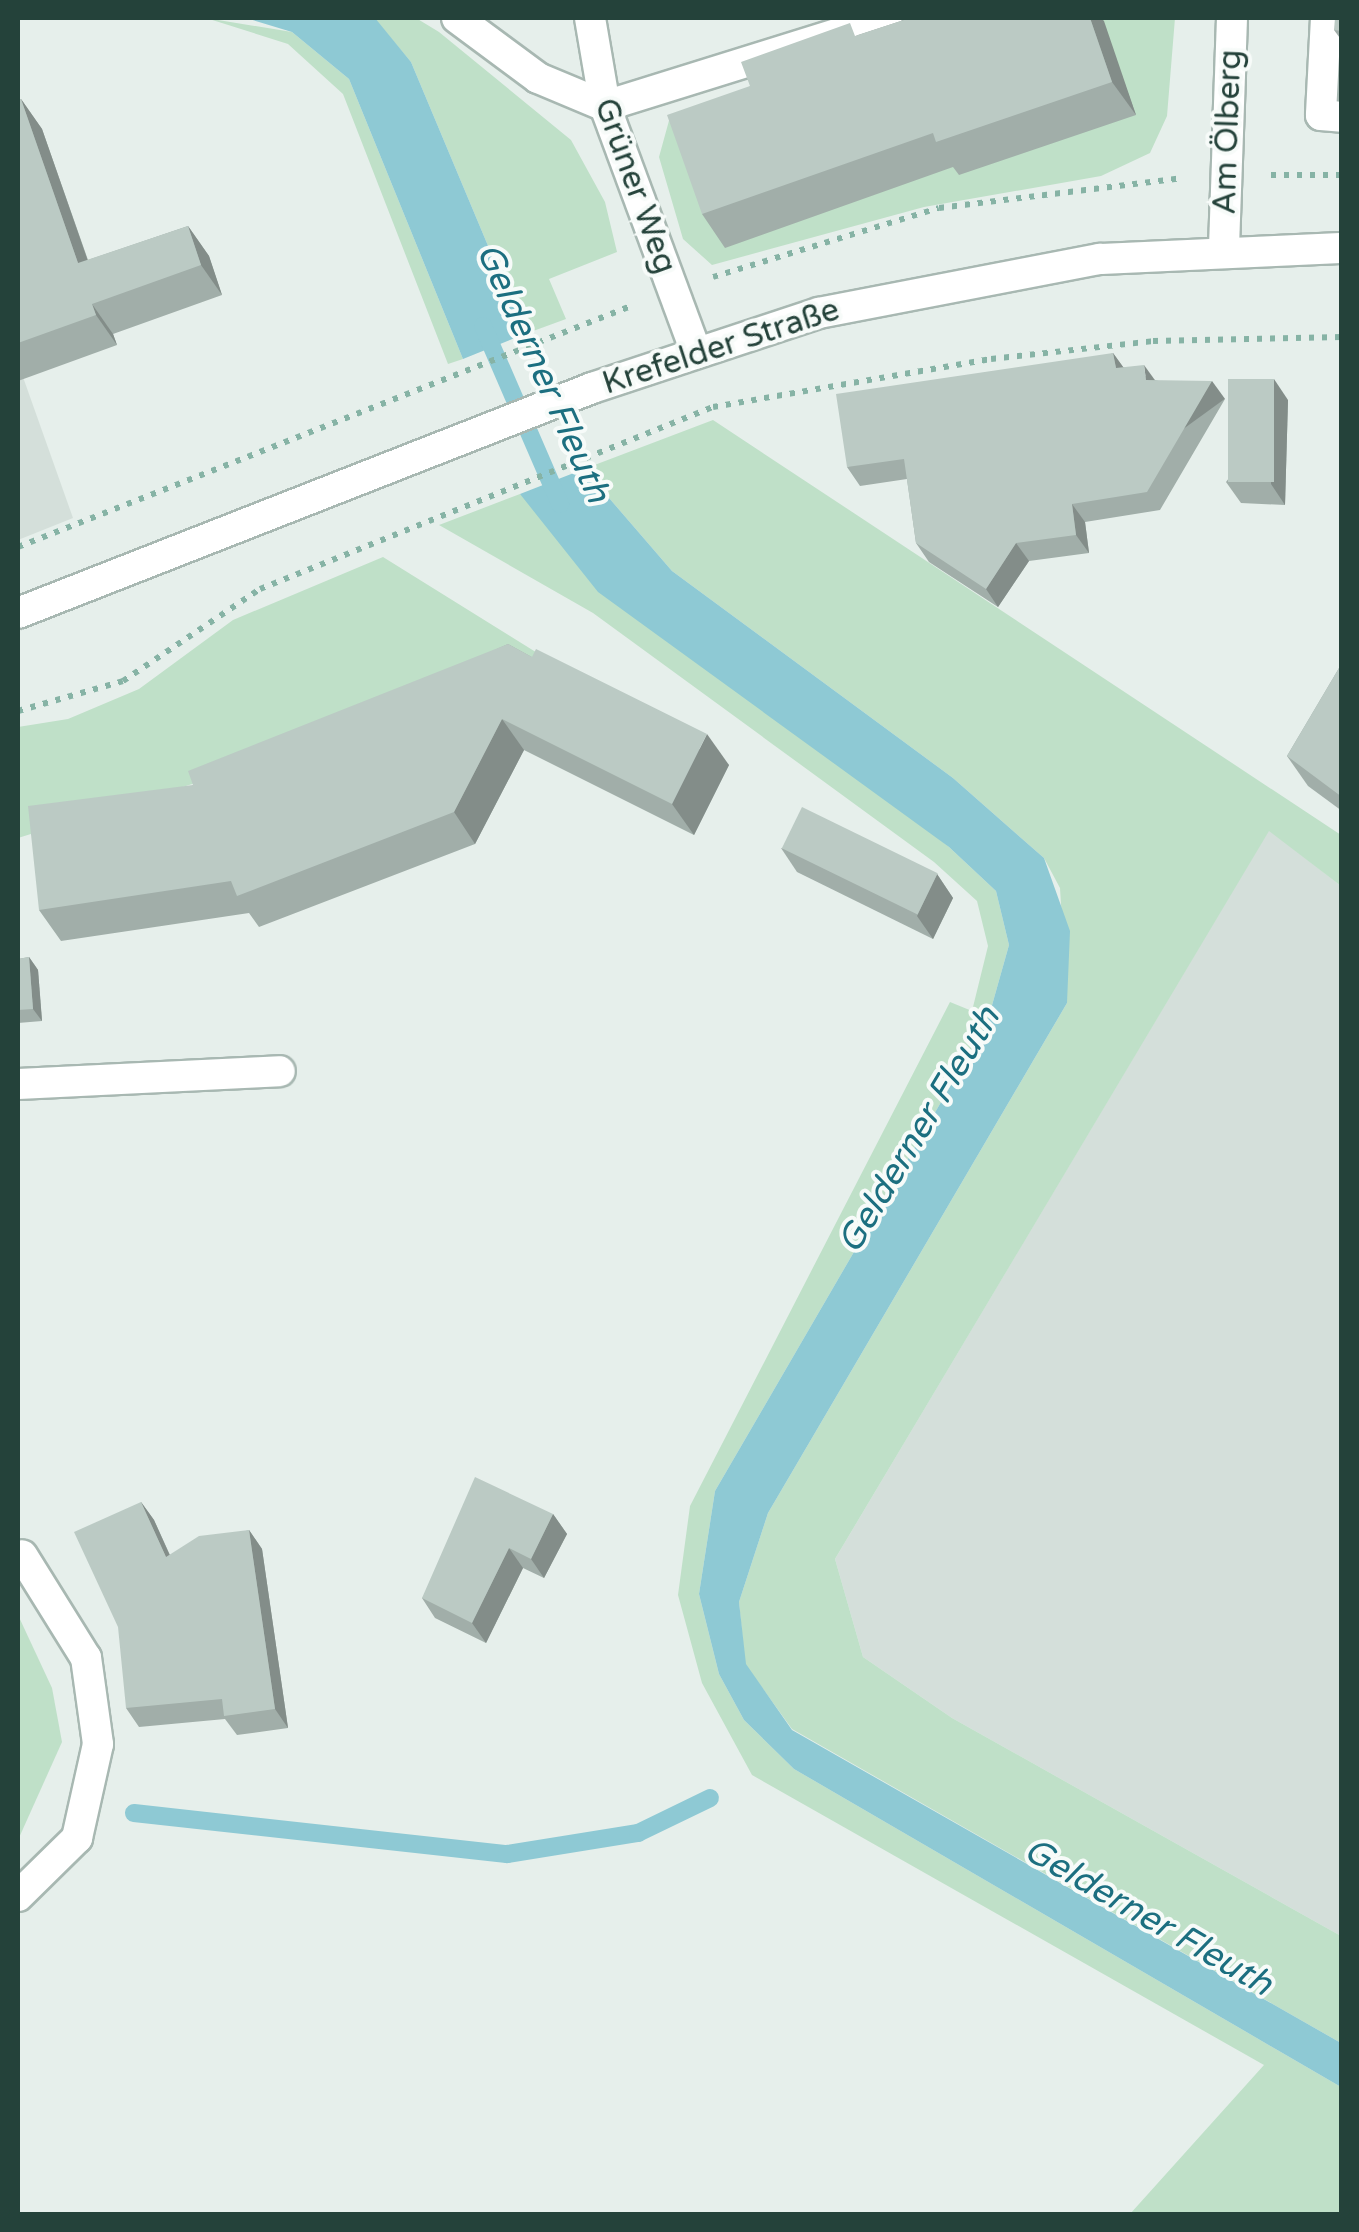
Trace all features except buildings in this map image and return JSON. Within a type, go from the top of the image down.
[{"type":"main road","points":[[457,18],[538,78],[605,106],[887,18]]},
{"type":"main road","name":"Grüner Weg","points":[[590,18],[605,106],[696,352]]},
{"type":"main road","name":"Am Ölberg","points":[[1224,247],[1223,176],[1232,18]]},
{"type":"main road","points":[[1326,18],[1321,115],[1342,117]]},
{"type":"main road","name":"Krefelder Straße","points":[[18,614],[592,388],[696,352],[951,282],[1224,247],[1342,248]]},
{"type":"main road","points":[[18,1084],[280,1071]]},
{"type":"main road","points":[[18,1896],[58,1863],[88,1817],[98,1744],[86,1658],[22,1555]]},
{"type":"path","points":[[18,547],[672,290],[939,208],[1103,182],[1342,175]]},
{"type":"path","points":[[18,711],[124,682],[260,589],[614,442],[786,390],[991,359],[1153,342],[1342,338]]},
{"type":"shaded area","points":[[18,363],[73,518],[18,540]]},
{"type":"shaded area","points":[[1269,830],[1341,886],[1341,1936],[952,1718],[863,1657],[835,1559]]},
{"type":"green space","points":[[206,18],[292,32],[349,79],[463,359],[448,364],[343,94],[288,44]]},
{"type":"green space","points":[[374,18],[416,18],[439,32],[571,140],[605,202],[617,252],[549,279],[566,319],[525,334],[411,62]]},
{"type":"green space","points":[[972,18],[1175,18],[1167,116],[1150,153],[1101,176],[924,207],[712,265],[683,239],[659,157],[670,117]]},
{"type":"green space","points":[[713,420],[1341,835],[1341,886],[1269,831],[835,1559],[863,1657],[952,1718],[1341,1936],[1341,2043],[792,1729],[745,1664],[739,1602],[768,1513],[1067,1003],[1060,888],[1044,858],[953,778],[672,571],[584,469]]},
{"type":"green space","points":[[520,494],[949,847],[996,891],[1009,945],[987,1023],[715,1491],[699,1594],[719,1674],[744,1720],[794,1769],[1341,2087],[1341,2214],[1130,2214],[1264,2065],[752,1775],[702,1683],[678,1595],[690,1506],[950,1002],[972,1011],[988,946],[977,901],[934,862],[593,613],[439,525]]},
{"type":"green space","points":[[383,557],[563,669],[18,838],[18,727],[68,719],[139,689],[233,620]]},
{"type":"green space","points":[[18,1615],[52,1688],[62,1742],[18,1840]]},
{"type":"water","name":"Gelderner Fleuth","points":[[246,18],[375,18],[411,62],[525,334],[463,359],[349,79],[292,32]]},
{"type":"water","points":[[584,469],[672,571],[953,778],[1044,858],[1070,931],[1067,1003],[768,1513],[739,1602],[746,1664],[792,1730],[1341,2043],[1341,2087],[794,1769],[744,1720],[719,1674],[699,1594],[715,1491],[987,1023],[1009,945],[996,891],[949,847],[598,592],[520,494]]},
{"type":"waterway","name":"Gelderner Fleuth","points":[[483,326],[560,504]]},
{"type":"waterway","points":[[134,1813],[507,1854],[638,1833],[710,1798]]}]
